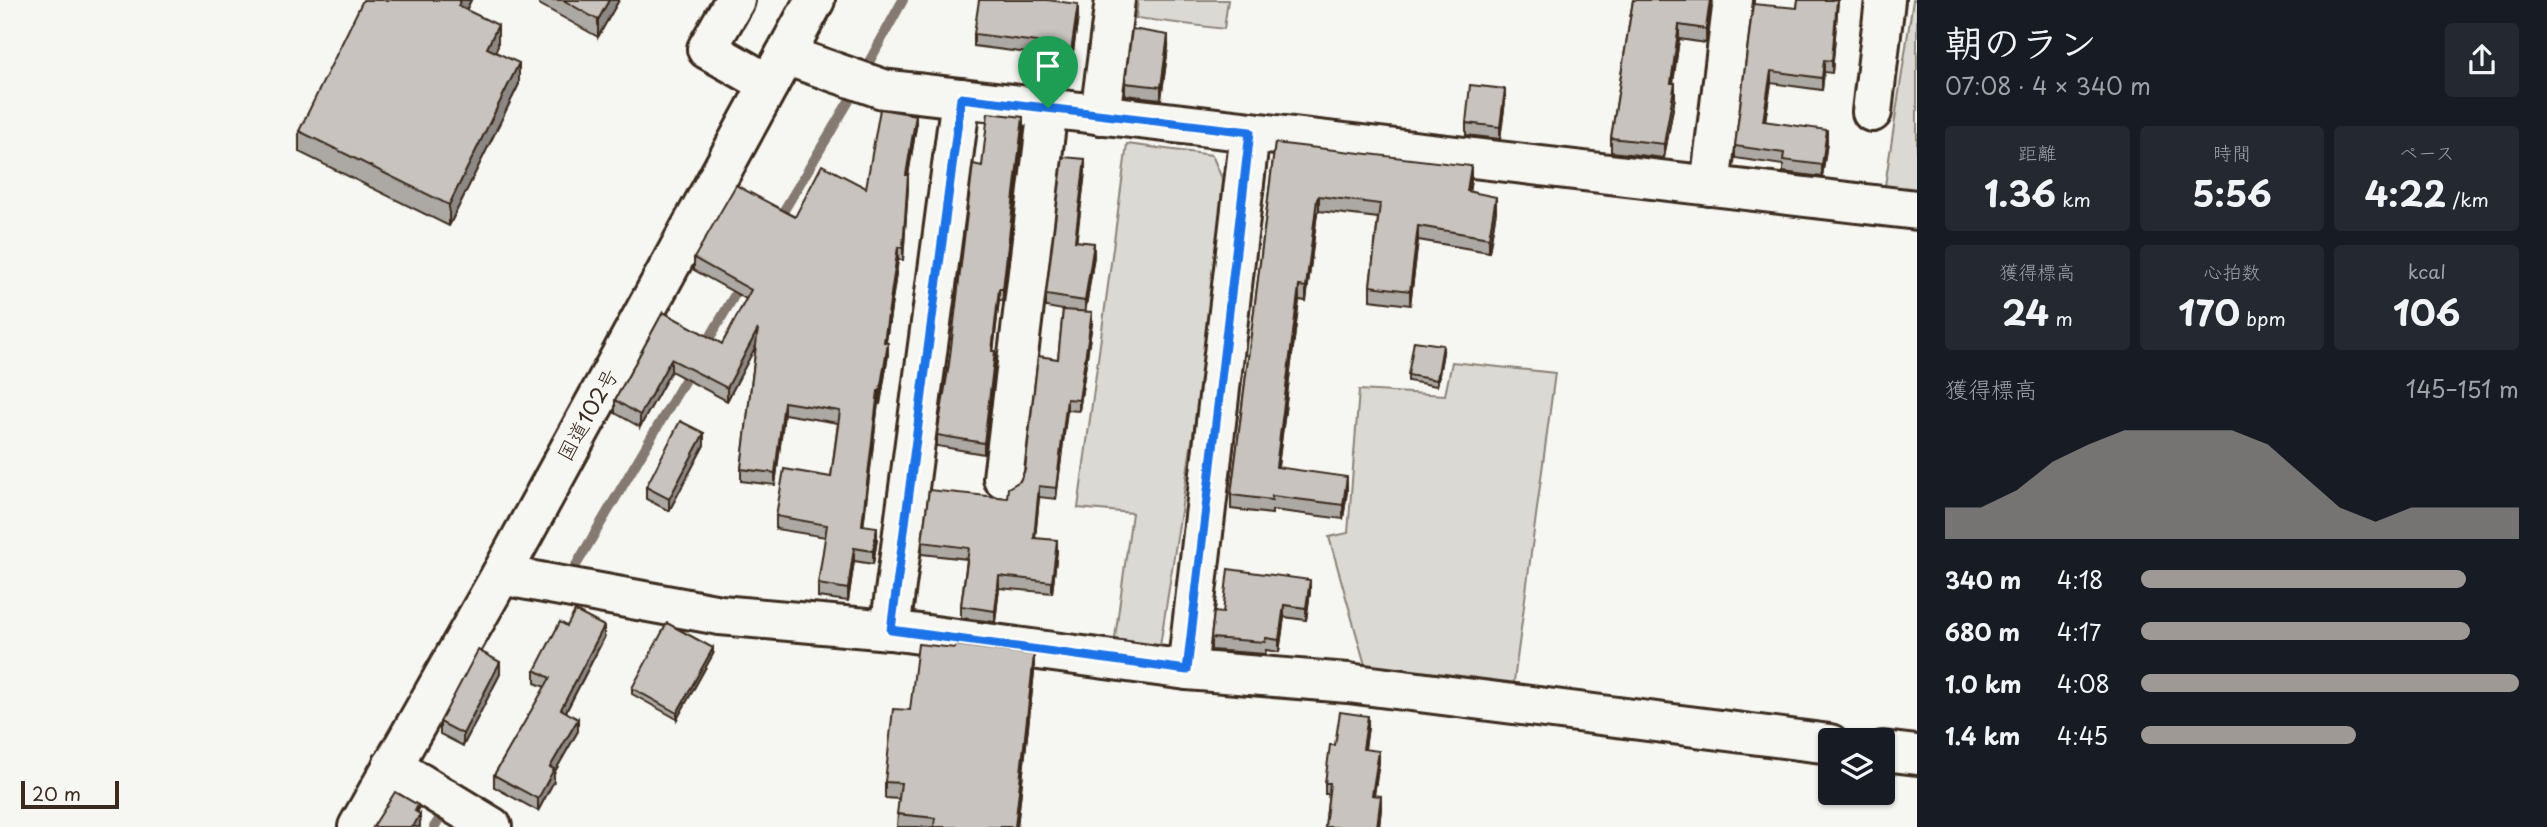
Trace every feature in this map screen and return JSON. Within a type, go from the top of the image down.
[{"type":"main road","points":[[735,0],[707,49],[777,69],[883,89],[1917,210]]},
{"type":"main road","name":"国道102号","points":[[358,827],[500,575],[815,0]]},
{"type":"main road","points":[[1100,115],[1115,0]]},
{"type":"main road","points":[[1710,186],[1733,0]]},
{"type":"main road","points":[[1872,112],[1885,0]]},
{"type":"main road","points":[[891,630],[961,98]]},
{"type":"main road","points":[[1003,478],[1048,108]]},
{"type":"main road","points":[[1187,670],[1250,132]]},
{"type":"main road","points":[[500,575],[720,615],[891,630],[1187,670],[1348,683],[1818,742]]},
{"type":"main road","points":[[1895,752],[1917,755]]},
{"type":"main road","points":[[392,766],[492,827]]},
{"type":"shaded area","points":[[1138,0],[1228,0],[1224,29],[1136,18]]},
{"type":"shaded area","points":[[1913,0],[1917,0],[1917,195],[1884,192]]},
{"type":"shaded area","points":[[1127,144],[1212,155],[1230,197],[1160,646],[1114,645],[1132,513],[1078,508]]},
{"type":"shaded area","points":[[1452,362],[1555,373],[1513,689],[1367,672],[1329,537],[1348,533],[1359,390],[1445,395]]},
{"type":"building","points":[[363,0],[461,0],[458,6],[498,25],[487,48],[519,63],[449,205],[299,131]]},
{"type":"building","points":[[563,0],[609,0],[598,20]]},
{"type":"building","points":[[979,0],[1047,0],[1078,4],[1071,52],[1036,49],[1037,42],[974,34]]},
{"type":"building","points":[[1633,0],[1710,0],[1706,29],[1679,25],[1671,83],[1675,83],[1664,144],[1611,138]]},
{"type":"building","points":[[1798,0],[1837,0],[1832,61],[1824,60],[1822,78],[1771,71],[1763,121],[1827,130],[1822,165],[1783,160],[1784,153],[1735,146],[1753,4],[1797,8]]},
{"type":"building","points":[[1132,29],[1168,35],[1161,87],[1125,83]]},
{"type":"building","points":[[1470,85],[1505,89],[1500,127],[1466,123]]},
{"type":"building","points":[[880,109],[916,115],[906,175],[903,248],[898,247],[884,342],[888,343],[878,391],[862,525],[877,527],[873,551],[854,548],[848,589],[818,584],[827,525],[776,516],[784,469],[831,477],[840,411],[784,402],[775,473],[741,469],[758,329],[727,388],[671,359],[640,415],[615,400],[663,312],[722,344],[751,290],[694,258],[736,185],[795,217],[822,165],[866,188]]},
{"type":"building","points":[[988,113],[1023,117],[1003,289],[999,289],[984,443],[937,435],[949,364],[973,164],[982,166]]},
{"type":"building","points":[[1275,143],[1471,166],[1467,191],[1496,197],[1489,238],[1418,226],[1410,291],[1370,286],[1380,204],[1319,196],[1317,199],[1306,287],[1299,286],[1276,467],[1347,477],[1343,505],[1272,496],[1272,500],[1231,495]]},
{"type":"building","points":[[1063,157],[1085,159],[1075,241],[1094,243],[1085,301],[1046,295]]},
{"type":"building","points":[[1063,310],[1092,312],[1079,400],[1067,399],[1056,488],[1039,486],[1034,538],[1057,540],[1052,582],[999,576],[995,611],[961,606],[969,548],[922,542],[929,490],[1007,498],[1008,488],[1020,481],[1025,470],[1038,356],[1058,359]]},
{"type":"building","points":[[1414,341],[1443,345],[1437,380],[1408,375]]},
{"type":"building","points":[[680,421],[704,433],[669,499],[646,487]]},
{"type":"building","points":[[1228,569],[1310,580],[1306,608],[1284,605],[1279,640],[1266,638],[1265,642],[1211,638],[1214,612],[1223,613]]},
{"type":"building","points":[[575,611],[604,626],[561,709],[578,719],[550,767],[554,769],[538,799],[494,775],[550,678],[535,670],[560,622],[567,626]]},
{"type":"building","points":[[667,623],[713,648],[677,713],[632,688]]},
{"type":"building","points":[[918,644],[955,648],[956,645],[1034,655],[1015,827],[934,827],[935,818],[897,814],[901,783],[885,782],[893,709],[910,710]]},
{"type":"building","points":[[478,650],[500,662],[463,734],[440,722]]},
{"type":"building","points":[[1340,712],[1368,716],[1363,749],[1379,751],[1372,795],[1381,796],[1377,827],[1325,827],[1330,783],[1325,783],[1330,745],[1335,745]]},
{"type":"building","points":[[395,792],[418,805],[415,811],[420,814],[413,827],[373,827]]},
{"type":"waterway","points":[[869,62],[903,0]]},
{"type":"waterway","points":[[777,222],[849,101]]},
{"type":"waterway","points":[[705,346],[741,284]]},
{"type":"waterway","points":[[575,567],[692,368]]},
{"type":"waterway","points":[[434,827],[438,821]]},
{"type":"route","points":[[961,98],[1048,108],[1250,132],[1187,670],[891,630],[961,98]]}]
